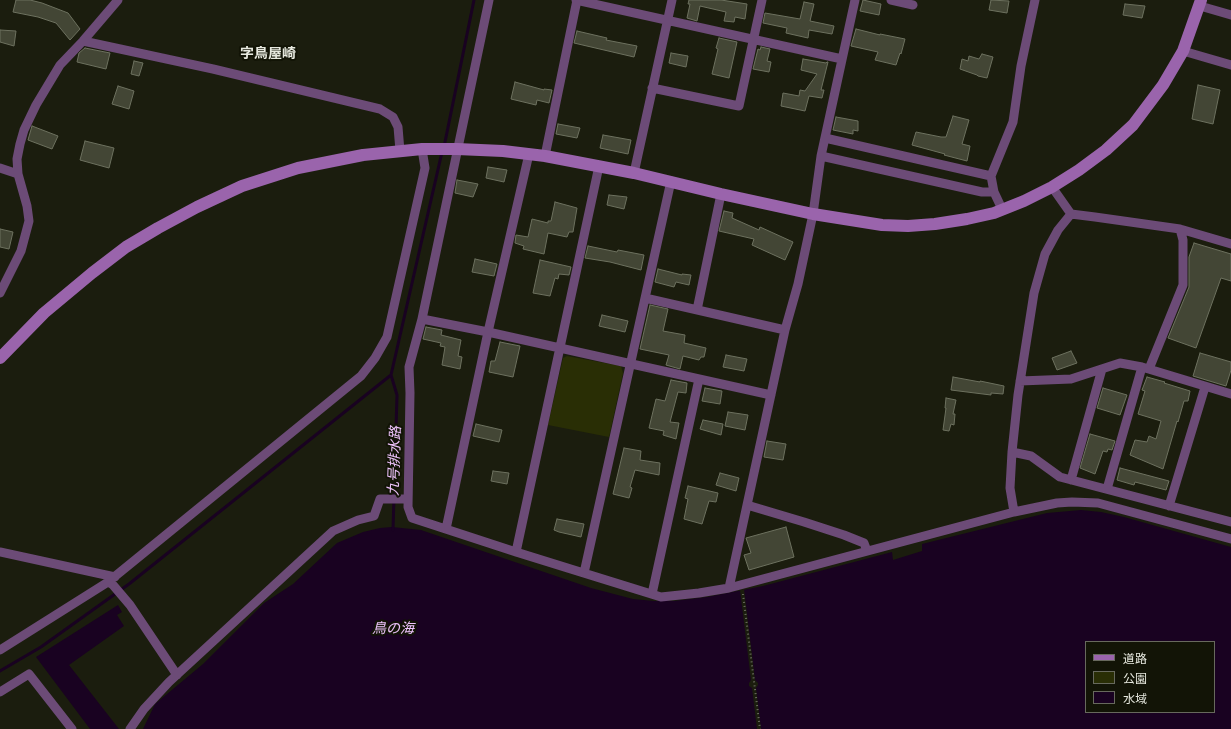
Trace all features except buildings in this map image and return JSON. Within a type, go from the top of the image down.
[{"type":"street","points":[[0,293],[21,251],[29,221],[27,206],[18,174],[17,159],[24,130],[36,105],[60,65],[118,0]]},
{"type":"street","points":[[489,0],[453,149],[422,319],[409,367],[410,394],[405,499],[412,518],[661,597],[699,594],[729,588],[1014,512],[1057,503],[1098,503],[1231,539]]},
{"type":"street","points":[[544,156],[577,0],[842,59]]},
{"type":"street","points":[[634,173],[672,0]]},
{"type":"street","points":[[652,88],[738,106],[762,0]]},
{"type":"street","points":[[729,588],[785,330],[798,284],[813,214],[821,156],[855,0]]},
{"type":"street","points":[[891,0],[913,5]]},
{"type":"street","points":[[1002,209],[994,192],[991,176],[1013,122],[1035,0]]},
{"type":"street","points":[[0,358],[44,314],[92,272],[126,247],[158,228],[197,207],[242,186],[298,168],[363,155],[427,149],[453,149],[503,151],[544,156],[634,173],[813,214],[882,225],[908,226],[935,224],[994,213],[1024,201],[1052,187],[1079,170],[1106,150],[1133,125],[1163,85],[1183,51],[1201,3],[1231,15]]},
{"type":"street","points":[[83,41],[213,69],[380,109],[393,117],[398,128],[400,151]]},
{"type":"street","points":[[1183,51],[1231,66]]},
{"type":"street","points":[[825,138],[991,176]]},
{"type":"street","points":[[0,650],[112,582],[361,376],[375,358],[387,337],[425,168],[427,149]]},
{"type":"street","points":[[446,529],[488,332],[529,154]]},
{"type":"street","points":[[821,156],[982,192],[994,192]]},
{"type":"street","points":[[516,552],[600,166]]},
{"type":"street","points":[[0,168],[18,174]]},
{"type":"street","points":[[584,573],[671,181]]},
{"type":"street","points":[[1052,187],[1071,214]]},
{"type":"street","points":[[697,310],[721,194]]},
{"type":"street","points":[[1071,214],[1095,216],[1180,230],[1231,244]]},
{"type":"street","points":[[1014,512],[1010,488],[1012,452],[1020,381],[1034,293],[1045,254],[1058,230],[1071,214]]},
{"type":"street","points":[[1108,489],[1145,368],[1182,285],[1184,266],[1180,230]]},
{"type":"street","points":[[645,298],[785,330]]},
{"type":"street","points":[[422,319],[488,332],[771,395]]},
{"type":"street","points":[[1020,381],[1071,379],[1120,363],[1145,368],[1205,387],[1230,390]]},
{"type":"street","points":[[1071,480],[1102,369]]},
{"type":"street","points":[[652,594],[699,380]]},
{"type":"street","points":[[1169,506],[1205,387]]},
{"type":"street","points":[[1012,452],[1031,456],[1060,477],[1231,522]]},
{"type":"street","points":[[130,729],[144,709],[169,682],[333,531],[358,520],[374,516],[380,499],[405,499]]},
{"type":"street","points":[[747,505],[844,535],[864,543],[867,551]]},
{"type":"street","points":[[0,552],[112,582],[130,605],[177,675]]},
{"type":"street","points":[[0,692],[29,674],[72,729]]},
{"type":"path","points":[[742,584],[760,729]]},
{"type":"green space","points":[[567,356],[621,366],[623,373],[609,437],[548,425],[563,358]]},
{"type":"water","name":"鳥の海","points":[[1081,510],[1101,512],[1124,517],[1231,547],[1231,729],[143,729],[155,704],[203,664],[264,603],[293,584],[337,543],[363,532],[392,527],[421,530],[591,588],[633,599],[654,601],[674,601],[707,597],[763,586],[892,552],[893,560],[922,551],[922,544],[1047,513]]},
{"type":"water","points":[[118,605],[122,612],[117,615],[124,626],[69,665],[119,729],[90,729],[36,657]]},
{"type":"pier","points":[[744,589],[755,680],[758,683],[756,688],[761,729],[757,729],[752,688],[749,686],[751,680],[740,590]]},
{"type":"waterway","points":[[444,147],[474,0]]},
{"type":"waterway","name":"九号排水路","points":[[393,530],[397,395],[391,375],[442,152]]},
{"type":"waterway","points":[[0,671],[41,647],[129,584],[391,375]]},
{"type":"district","name":"字鳥屋崎","points":[[268,54]]}]
